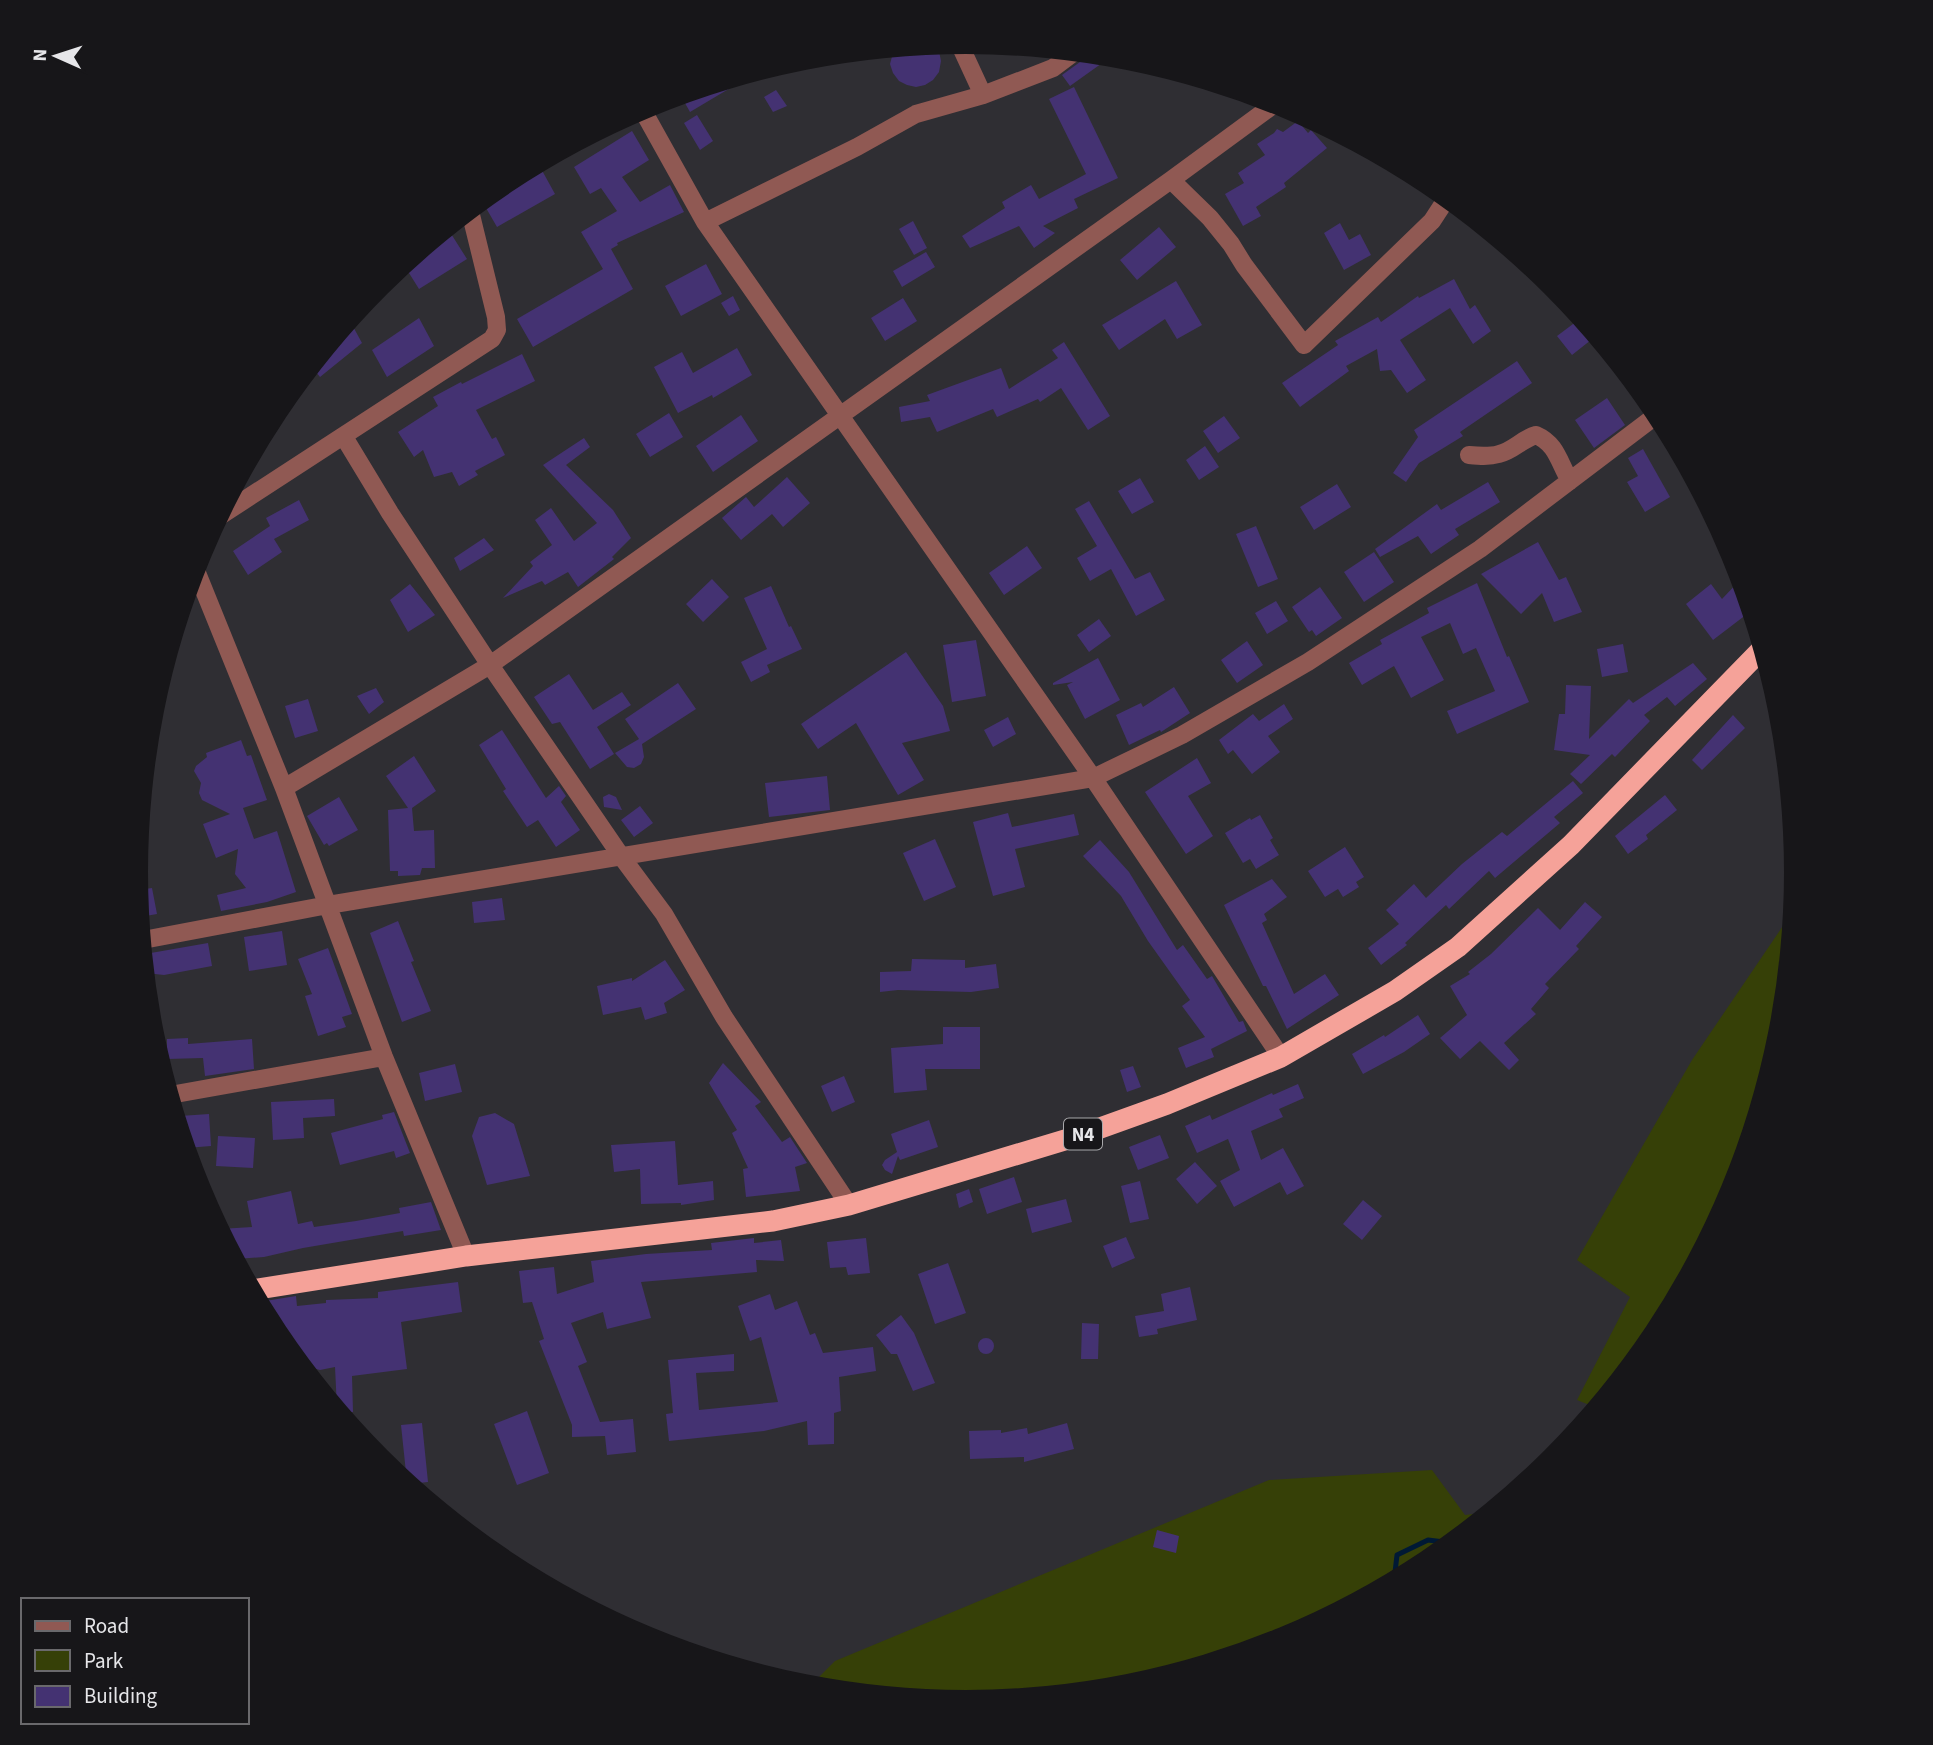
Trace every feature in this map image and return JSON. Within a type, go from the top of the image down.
[{"type":"highway","name":"N4","points":[[262,1288],[466,1256],[773,1222],[849,1205],[1078,1136],[1167,1104],[1280,1057],[1395,991],[1458,947],[1571,845],[1755,656]]},
{"type":"street","points":[[964,54],[983,95]]},
{"type":"street","points":[[705,222],[857,147],[916,114],[983,95],[1053,68],[1063,60]]},
{"type":"street","points":[[284,788],[490,664],[1265,111]]},
{"type":"street","points":[[648,119],[705,222],[1093,778],[1280,1057]]},
{"type":"street","points":[[1171,180],[1224,235],[1304,345],[1432,221],[1441,206]]},
{"type":"street","points":[[236,506],[492,339],[497,330],[472,220]]},
{"type":"street","points":[[151,938],[328,905],[1093,778],[1182,735],[1308,662],[1480,549],[1649,421]]},
{"type":"street","points":[[1469,455],[1497,455],[1536,435],[1552,445],[1570,481]]},
{"type":"street","points":[[344,437],[390,513],[490,664],[621,856],[664,914],[724,1017],[849,1205]]},
{"type":"street","points":[[201,584],[284,788],[384,1057],[466,1256]]},
{"type":"street","points":[[179,1093],[384,1057]]},
{"type":"green space","points":[[1783,926],[1778,979],[1757,1084],[1722,1186],[1675,1282],[1616,1371],[1588,1404],[1577,1400],[1630,1297],[1577,1260],[1692,1060]]},
{"type":"green space","points":[[1432,1470],[1465,1515],[1475,1514],[1421,1553],[1328,1606],[1230,1647],[1178,1663],[1073,1684],[1020,1689],[913,1689],[819,1677],[835,1661],[1269,1480]]},
{"type":"building","points":[[940,55],[941,61],[939,72],[933,80],[916,87],[899,81],[890,64],[892,58],[913,56]]},
{"type":"building","points":[[1080,62],[1099,65],[1070,86],[1062,75]]},
{"type":"building","points":[[1074,87],[1118,178],[1074,199],[1078,208],[1043,226],[1055,233],[1034,248],[1019,226],[970,248],[962,236],[1005,208],[1002,202],[1031,185],[1039,199],[1086,174],[1049,99]]},
{"type":"building","points":[[776,90],[787,106],[773,112],[764,97]]},
{"type":"building","points":[[725,91],[690,112],[686,105]]},
{"type":"building","points":[[697,115],[713,141],[700,150],[684,123]]},
{"type":"building","points":[[1294,124],[1308,133],[1313,132],[1327,148],[1284,183],[1286,187],[1256,207],[1261,216],[1243,226],[1225,194],[1244,183],[1238,173],[1265,155],[1257,144],[1277,129],[1283,132]]},
{"type":"building","points":[[632,131],[649,160],[622,177],[640,202],[670,185],[684,212],[617,243],[618,245],[611,249],[633,289],[533,347],[517,319],[603,269],[581,232],[617,211],[601,188],[590,194],[574,167]]},
{"type":"building","points":[[543,173],[555,194],[497,227],[487,210]]},
{"type":"building","points":[[913,221],[927,248],[914,255],[899,229]]},
{"type":"building","points":[[1340,223],[1349,240],[1360,234],[1371,255],[1344,270],[1324,233]]},
{"type":"building","points":[[1159,227],[1176,247],[1137,280],[1120,260]]},
{"type":"building","points":[[452,236],[467,259],[419,289],[409,274]]},
{"type":"building","points":[[926,252],[935,267],[902,287],[893,271]]},
{"type":"building","points":[[706,264],[722,294],[681,316],[665,286]]},
{"type":"building","points":[[1454,279],[1470,309],[1475,305],[1491,331],[1473,344],[1450,308],[1400,340],[1426,380],[1407,393],[1391,370],[1380,371],[1377,349],[1346,366],[1349,371],[1300,407],[1282,383],[1338,345],[1335,341],[1378,317],[1381,322],[1418,296],[1419,298]]},
{"type":"building","points":[[1176,281],[1202,325],[1177,339],[1165,319],[1119,350],[1102,325]]},
{"type":"building","points":[[733,296],[740,310],[729,316],[721,303]]},
{"type":"building","points":[[903,298],[917,321],[885,341],[871,318]]},
{"type":"building","points":[[419,318],[434,346],[387,377],[372,350]]},
{"type":"building","points":[[1573,324],[1589,342],[1572,355],[1557,336]]},
{"type":"building","points":[[355,329],[362,343],[320,377],[317,374]]},
{"type":"building","points":[[1064,342],[1110,416],[1088,430],[1061,388],[1040,402],[1038,399],[997,417],[993,409],[937,432],[930,417],[901,422],[899,407],[930,401],[927,395],[1001,368],[1009,389],[1058,358],[1052,350]]},
{"type":"building","points":[[737,348],[752,375],[713,398],[712,395],[678,413],[654,367],[682,352],[693,373]]},
{"type":"building","points":[[522,354],[535,381],[476,410],[492,439],[496,437],[505,455],[475,471],[478,475],[459,486],[452,472],[434,477],[423,450],[414,457],[398,432],[438,406],[433,397]]},
{"type":"building","points":[[1517,361],[1532,383],[1460,432],[1463,436],[1419,463],[1406,482],[1393,473],[1418,437],[1414,430]]},
{"type":"building","points":[[1607,398],[1625,425],[1594,448],[1575,420]]},
{"type":"building","points":[[669,413],[683,437],[650,457],[636,434]]},
{"type":"building","points":[[741,415],[758,441],[713,472],[696,446]]},
{"type":"building","points":[[1224,416],[1240,438],[1218,453],[1203,431]]},
{"type":"building","points":[[584,438],[590,447],[566,465],[613,510],[631,538],[612,557],[614,559],[578,587],[568,572],[545,585],[542,581],[503,598],[533,566],[530,562],[552,545],[535,520],[551,508],[574,541],[597,523],[543,465]]},
{"type":"building","points":[[1205,446],[1219,467],[1199,480],[1186,460]]},
{"type":"building","points":[[1643,449],[1670,497],[1645,512],[1627,482],[1638,476],[1628,458]]},
{"type":"building","points":[[787,477],[810,503],[783,527],[772,514],[741,540],[722,518],[746,497],[754,507]]},
{"type":"building","points":[[1140,478],[1154,502],[1132,514],[1118,491]]},
{"type":"building","points":[[1488,482],[1500,502],[1455,529],[1459,535],[1431,554],[1418,536],[1380,557],[1375,549],[1437,504],[1441,510]]},
{"type":"building","points":[[1337,484],[1351,507],[1314,530],[1300,507]]},
{"type":"building","points":[[299,500],[309,520],[274,539],[282,552],[248,575],[233,551],[270,526],[266,518]]},
{"type":"building","points":[[1089,501],[1135,579],[1150,572],[1165,600],[1136,616],[1111,569],[1090,581],[1077,558],[1097,546],[1075,509]]},
{"type":"building","points":[[1256,526],[1278,579],[1258,587],[1236,534]]},
{"type":"building","points":[[484,538],[494,550],[460,571],[454,558]]},
{"type":"building","points":[[1538,542],[1559,580],[1566,577],[1582,612],[1554,622],[1542,593],[1521,614],[1481,574]]},
{"type":"building","points":[[1027,546],[1042,568],[1004,595],[989,573]]},
{"type":"building","points":[[1374,552],[1394,582],[1364,602],[1344,572]]},
{"type":"building","points":[[712,579],[729,597],[703,622],[686,604]]},
{"type":"building","points":[[1477,583],[1507,657],[1509,656],[1529,702],[1457,734],[1447,711],[1495,691],[1476,648],[1463,654],[1450,623],[1421,637],[1444,680],[1411,698],[1394,666],[1362,685],[1349,663],[1382,644],[1380,640],[1429,613],[1427,608]]},
{"type":"building","points":[[410,584],[435,615],[408,632],[390,600]]},
{"type":"building","points":[[1711,584],[1722,599],[1733,588],[1743,617],[1713,640],[1686,604]]},
{"type":"building","points":[[771,586],[802,649],[767,665],[770,672],[751,682],[741,662],[767,649],[744,598]]},
{"type":"building","points":[[1320,587],[1342,618],[1316,636],[1312,630],[1309,632],[1292,607]]},
{"type":"building","points":[[1276,601],[1288,621],[1267,634],[1255,613]]},
{"type":"building","points":[[1099,619],[1111,636],[1089,652],[1077,635]]},
{"type":"building","points":[[976,640],[986,696],[952,702],[943,645]]},
{"type":"building","points":[[1247,641],[1263,665],[1237,683],[1221,660]]},
{"type":"building","points":[[1623,644],[1628,672],[1602,677],[1597,649]]},
{"type":"building","points":[[906,652],[943,706],[950,731],[902,743],[924,780],[898,795],[856,723],[818,749],[801,724]]},
{"type":"building","points":[[1098,658],[1120,700],[1085,719],[1067,685],[1073,682],[1053,683]]},
{"type":"building","points":[[1693,663],[1707,679],[1675,706],[1667,697],[1644,715],[1650,721],[1615,757],[1612,754],[1581,784],[1570,774],[1590,755],[1554,750],[1559,714],[1565,714],[1566,685],[1591,686],[1589,739],[1629,699],[1633,703]]},
{"type":"building","points":[[569,674],[593,710],[622,692],[631,705],[597,727],[614,754],[590,769],[560,722],[552,724],[534,697]]},
{"type":"building","points":[[678,683],[696,709],[642,744],[644,757],[641,764],[634,768],[627,767],[615,753],[639,739],[625,719]]},
{"type":"building","points":[[1174,687],[1190,713],[1161,732],[1160,730],[1129,745],[1116,715],[1141,703],[1143,707]]},
{"type":"building","points":[[376,688],[384,702],[369,714],[357,696]]},
{"type":"building","points":[[308,699],[318,731],[295,738],[285,706]]},
{"type":"building","points":[[1284,704],[1293,719],[1268,736],[1280,752],[1252,774],[1233,750],[1228,754],[1219,740],[1253,714],[1259,721]]},
{"type":"building","points":[[1733,715],[1745,728],[1702,770],[1692,760]]},
{"type":"building","points":[[1008,717],[1016,734],[993,747],[984,730]]},
{"type":"building","points":[[502,730],[546,798],[559,786],[566,796],[561,802],[580,830],[556,847],[538,820],[527,827],[503,791],[506,789],[479,745]]},
{"type":"building","points":[[241,740],[247,756],[251,755],[267,800],[243,808],[254,839],[277,831],[296,892],[267,902],[221,911],[217,895],[246,888],[235,874],[238,849],[216,858],[203,824],[230,814],[202,800],[199,793],[201,783],[194,771],[207,757],[206,753]]},
{"type":"building","points":[[414,756],[436,791],[412,808],[414,831],[434,830],[435,868],[422,868],[420,875],[398,876],[398,871],[390,871],[388,810],[408,808],[386,776]]},
{"type":"building","points":[[1197,758],[1211,783],[1188,796],[1213,836],[1186,854],[1145,792]]},
{"type":"building","points":[[827,776],[830,810],[769,817],[765,783]]},
{"type":"building","points":[[1573,781],[1583,793],[1554,817],[1560,823],[1495,878],[1489,871],[1449,909],[1446,905],[1405,943],[1407,945],[1381,965],[1368,948],[1399,924],[1386,910],[1414,884],[1426,898],[1502,832],[1507,836]]},
{"type":"building","points":[[609,794],[616,797],[622,810],[604,807],[603,797]]},
{"type":"building","points":[[1665,795],[1677,810],[1646,835],[1648,839],[1628,854],[1615,836]]},
{"type":"building","points":[[339,797],[358,830],[329,846],[327,843],[324,845],[307,816]]},
{"type":"building","points":[[640,806],[653,823],[634,837],[621,820]]},
{"type":"building","points":[[1008,813],[1012,827],[1074,814],[1079,835],[1015,849],[1025,887],[993,896],[973,822]]},
{"type":"building","points":[[1260,815],[1279,855],[1256,869],[1250,859],[1243,863],[1225,833]]},
{"type":"building","points":[[935,839],[956,887],[924,901],[903,853]]},
{"type":"building","points":[[1100,840],[1129,872],[1177,950],[1183,945],[1207,979],[1212,976],[1239,1022],[1243,1021],[1247,1031],[1211,1049],[1214,1057],[1186,1068],[1178,1048],[1205,1037],[1182,1006],[1190,1000],[1148,941],[1121,896],[1083,856]]},
{"type":"building","points":[[1345,847],[1364,877],[1356,882],[1359,887],[1343,897],[1338,889],[1325,897],[1308,871]]},
{"type":"building","points":[[1272,879],[1287,897],[1264,914],[1267,920],[1262,923],[1294,994],[1325,974],[1339,995],[1287,1029],[1224,905]]},
{"type":"building","points":[[149,888],[152,888],[157,914],[150,915]]},
{"type":"building","points":[[502,898],[505,920],[474,923],[472,902]]},
{"type":"building","points":[[1585,902],[1602,917],[1576,946],[1579,949],[1545,984],[1549,988],[1531,1009],[1536,1014],[1504,1043],[1519,1060],[1509,1070],[1480,1041],[1460,1059],[1440,1038],[1467,1015],[1450,986],[1470,974],[1468,972],[1491,954],[1538,908],[1560,930]]},
{"type":"building","points":[[398,921],[431,1011],[402,1022],[370,933]]},
{"type":"building","points":[[282,931],[287,965],[249,971],[244,937]]},
{"type":"building","points":[[208,943],[212,966],[164,975],[155,974],[153,953]]},
{"type":"building","points":[[328,948],[352,1014],[342,1017],[346,1027],[318,1036],[305,996],[312,994],[298,959]]},
{"type":"building","points":[[912,959],[965,960],[965,968],[996,964],[999,988],[971,992],[880,992],[880,972],[911,971]]},
{"type":"building","points":[[665,960],[685,990],[664,1003],[667,1013],[645,1020],[641,1007],[603,1015],[597,986],[632,978],[632,981]]},
{"type":"building","points":[[1418,1015],[1430,1034],[1404,1052],[1363,1074],[1352,1054],[1384,1035],[1385,1037]]},
{"type":"building","points":[[943,1027],[980,1027],[980,1069],[925,1069],[927,1090],[894,1093],[891,1048],[943,1044]]},
{"type":"building","points":[[188,1038],[188,1044],[252,1039],[254,1069],[205,1076],[203,1058],[170,1059],[167,1039]]},
{"type":"building","points":[[723,1063],[761,1102],[755,1106],[782,1142],[790,1137],[807,1163],[795,1167],[800,1191],[746,1197],[743,1169],[748,1168],[732,1133],[737,1130],[709,1083]]},
{"type":"building","points":[[455,1064],[462,1092],[425,1101],[419,1073]]},
{"type":"building","points":[[1133,1066],[1141,1087],[1127,1092],[1120,1070]]},
{"type":"building","points":[[844,1076],[855,1102],[832,1112],[821,1086]]},
{"type":"building","points":[[1298,1084],[1304,1098],[1279,1109],[1283,1117],[1251,1131],[1261,1160],[1283,1148],[1304,1186],[1287,1195],[1280,1182],[1234,1207],[1220,1181],[1240,1170],[1228,1139],[1197,1153],[1185,1126],[1210,1115],[1212,1120]]},
{"type":"building","points":[[334,1099],[335,1116],[303,1118],[304,1138],[273,1140],[271,1102]]},
{"type":"building","points":[[394,1112],[410,1153],[396,1158],[394,1151],[340,1165],[331,1133],[383,1119],[382,1115]]},
{"type":"building","points":[[495,1113],[514,1124],[530,1176],[487,1185],[472,1136],[479,1117]]},
{"type":"building","points":[[209,1114],[211,1146],[196,1147],[186,1116]]},
{"type":"building","points":[[929,1120],[938,1147],[900,1160],[898,1156],[892,1174],[885,1170],[882,1165],[885,1160],[897,1152],[891,1134]]},
{"type":"building","points":[[1160,1135],[1169,1158],[1138,1170],[1129,1147]]},
{"type":"building","points":[[218,1136],[255,1138],[253,1168],[216,1166]]},
{"type":"building","points":[[675,1141],[678,1185],[713,1181],[714,1200],[681,1205],[641,1204],[640,1169],[614,1172],[611,1145]]},
{"type":"building","points":[[1195,1162],[1217,1186],[1197,1204],[1176,1179]]},
{"type":"building","points":[[1014,1177],[1022,1202],[987,1214],[979,1189]]},
{"type":"building","points":[[1140,1181],[1149,1219],[1130,1223],[1121,1186]]},
{"type":"building","points":[[969,1189],[973,1202],[959,1208],[956,1194]]},
{"type":"building","points":[[291,1191],[298,1224],[312,1221],[314,1227],[400,1213],[399,1208],[431,1202],[441,1230],[404,1236],[403,1231],[246,1258],[230,1228],[252,1227],[247,1201]]},
{"type":"building","points":[[1066,1199],[1072,1222],[1032,1233],[1026,1209]]},
{"type":"building","points":[[1363,1200],[1382,1216],[1362,1240],[1343,1224]]},
{"type":"building","points":[[1126,1237],[1135,1258],[1112,1268],[1103,1246]]},
{"type":"building","points":[[754,1238],[754,1243],[781,1240],[784,1261],[756,1260],[757,1272],[641,1282],[651,1318],[607,1329],[603,1312],[571,1323],[587,1362],[578,1366],[600,1422],[633,1419],[636,1452],[607,1455],[605,1436],[572,1437],[572,1425],[539,1341],[544,1339],[532,1302],[523,1303],[519,1271],[554,1267],[557,1294],[594,1282],[591,1261],[712,1250],[711,1243]]},
{"type":"building","points":[[866,1238],[870,1273],[848,1275],[846,1267],[830,1268],[827,1242]]},
{"type":"building","points":[[948,1263],[966,1313],[935,1324],[918,1274]]},
{"type":"building","points":[[458,1282],[462,1312],[401,1322],[407,1369],[352,1376],[351,1412],[336,1394],[335,1367],[316,1369],[269,1300],[296,1296],[297,1306],[326,1303],[326,1300],[378,1298],[378,1292]]},
{"type":"building","points":[[1190,1287],[1197,1320],[1157,1329],[1158,1334],[1139,1337],[1135,1316],[1164,1311],[1161,1294]]},
{"type":"building","points":[[770,1294],[775,1310],[797,1301],[810,1335],[815,1333],[823,1353],[873,1347],[876,1371],[839,1377],[841,1411],[834,1413],[834,1444],[808,1445],[807,1421],[764,1431],[669,1441],[666,1414],[673,1413],[668,1360],[734,1354],[734,1371],[696,1373],[699,1410],[778,1402],[761,1337],[750,1341],[738,1306]]},
{"type":"building","points":[[901,1315],[914,1333],[935,1383],[913,1391],[897,1354],[891,1354],[876,1335]]},
{"type":"building","points":[[1082,1323],[1099,1324],[1098,1359],[1081,1359]]},
{"type":"building","points":[[986,1338],[994,1346],[986,1354],[978,1346]]},
{"type":"building","points":[[527,1411],[549,1473],[517,1485],[494,1424]]},
{"type":"building","points":[[422,1423],[428,1482],[421,1483],[405,1468],[401,1425]]},
{"type":"building","points":[[1067,1423],[1074,1449],[1024,1462],[1024,1457],[970,1459],[969,1431],[1001,1430],[1001,1433],[1027,1428],[1028,1434]]},
{"type":"building","points":[[1157,1530],[1179,1536],[1176,1553],[1153,1547]]},
{"type":"waterway","points":[[1395,1569],[1397,1555],[1428,1540],[1438,1541]]}]
